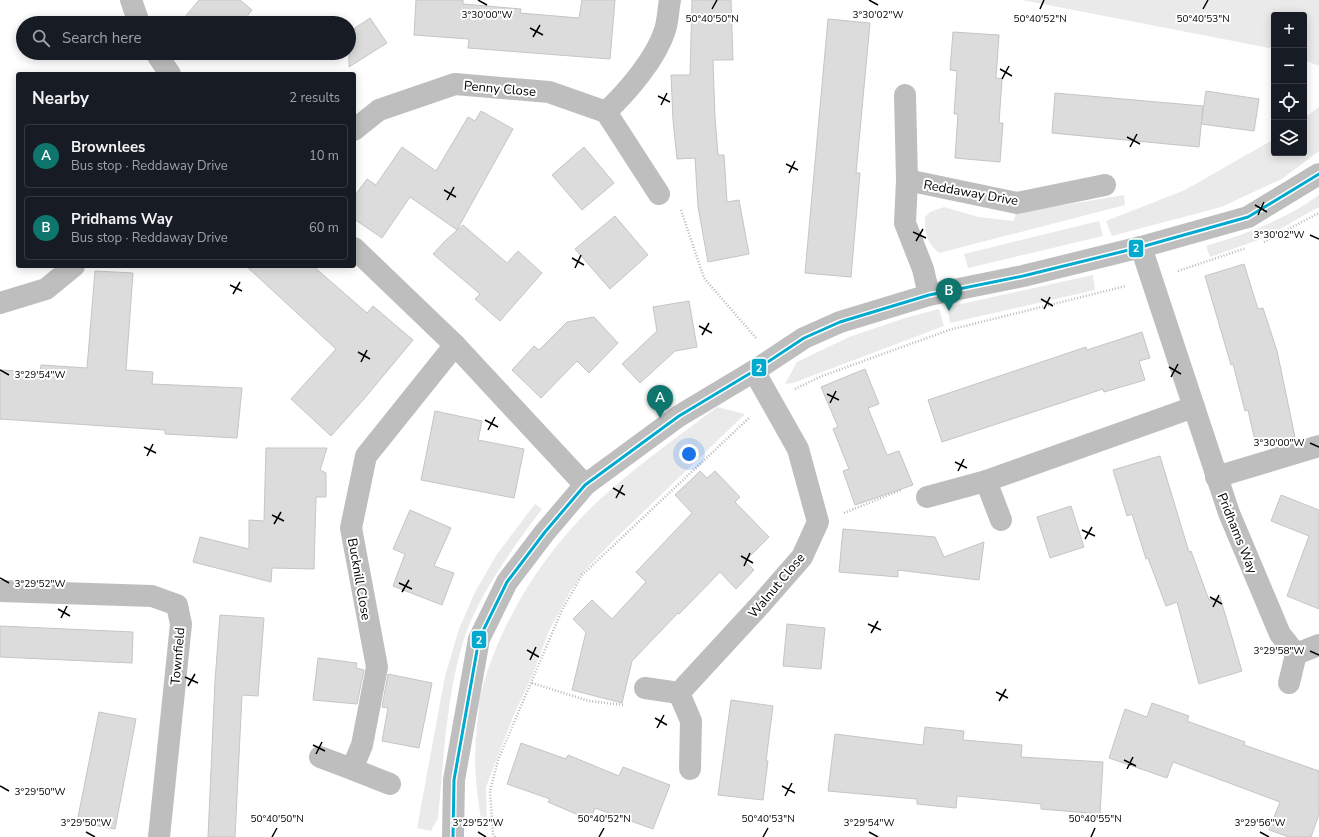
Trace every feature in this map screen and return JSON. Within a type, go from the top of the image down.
[{"type":"street","points":[[131,0],[137,16]]},
{"type":"street","points":[[659,194],[606,112],[621,97],[646,66],[665,31],[670,0]]},
{"type":"street","points":[[161,60],[169,72]]},
{"type":"street","name":"Penny Close","points":[[356,128],[379,110],[455,84],[549,92],[606,112]]},
{"type":"street","name":"Reddaway Drive","points":[[904,96],[907,180],[905,223],[923,269],[929,295]]},
{"type":"street","points":[[453,837],[454,780],[479,639],[507,582],[545,532],[585,485],[679,416],[754,372],[772,358],[804,338],[840,322],[929,295],[1023,276],[1141,247],[1248,217],[1319,174]]},
{"type":"street","name":"Reddaway Drive","points":[[907,180],[1017,203],[1105,185]]},
{"type":"street","name":"Pridhams Way","points":[[1141,247],[1228,513],[1280,634],[1296,654]]},
{"type":"street","points":[[356,250],[455,345],[585,485]]},
{"type":"street","points":[[0,304],[46,289],[72,268]]},
{"type":"street","name":"Bucknill Close","points":[[352,769],[362,745],[377,667],[351,528],[366,456],[455,345]]},
{"type":"street","points":[[754,372],[798,449],[818,522]]},
{"type":"street","points":[[927,497],[986,481],[1194,406]]},
{"type":"street","points":[[1216,477],[1319,446]]},
{"type":"street","points":[[986,481],[1001,520]]},
{"type":"street","name":"Walnut Close","points":[[679,693],[802,557],[818,522]]},
{"type":"street","name":"Townfield","points":[[0,591],[152,596],[177,605],[182,624],[159,837]]},
{"type":"street","points":[[1289,683],[1296,654],[1319,645]]},
{"type":"street","points":[[645,688],[679,693],[691,721],[690,769]]},
{"type":"street","points":[[320,757],[390,784]]},
{"type":"path","points":[[659,194],[679,206],[704,278],[772,358]]},
{"type":"path","points":[[1260,243],[1319,213]]},
{"type":"path","points":[[495,837],[492,834],[490,790],[498,760],[562,610],[582,575],[770,400],[822,376],[948,330],[1152,279],[1253,246]]},
{"type":"path","points":[[818,522],[841,515],[906,488],[927,497]]},
{"type":"path","points":[[532,683],[589,701],[628,706],[645,688]]},
{"type":"shaded area","points":[[1022,0],[1319,0],[1319,66],[1307,61],[1307,12],[1271,12],[1271,48]]},
{"type":"shaded area","points":[[1319,107],[1319,151],[1282,179],[1221,207],[1112,236],[1106,221],[1185,190],[1271,141],[1271,156],[1307,156],[1307,116]]},
{"type":"shaded area","points":[[1124,195],[1125,205],[939,253],[929,242],[925,228],[925,217],[930,212],[944,207],[979,217],[1014,221],[1016,213]]},
{"type":"shaded area","points":[[1319,195],[1319,207],[1264,238],[1210,257],[1206,246],[1279,219],[1293,212]]},
{"type":"shaded area","points":[[1099,221],[1103,236],[968,268],[964,254]]},
{"type":"shaded area","points":[[1093,275],[1095,290],[950,323],[947,307]]},
{"type":"shaded area","points":[[939,309],[944,326],[793,383],[785,384],[797,362],[849,337],[905,318]]},
{"type":"shaded area","points":[[717,407],[745,414],[614,540],[586,569],[571,590],[549,631],[486,787],[487,826],[483,828],[478,800],[475,759],[476,731],[480,699],[490,665],[514,610],[547,559],[586,513],[634,470]]},
{"type":"shaded area","points":[[535,504],[542,509],[498,571],[479,605],[464,639],[449,705],[438,818],[431,831],[417,828],[445,676],[459,629],[475,592],[497,554]]},
{"type":"building","points":[[199,0],[240,0],[252,10],[247,16],[186,16]]},
{"type":"building","points":[[416,0],[463,0],[463,4],[521,9],[520,13],[579,18],[582,0],[615,0],[610,59],[468,48],[469,39],[414,35]]},
{"type":"building","points":[[692,0],[731,0],[733,60],[713,60],[715,117],[718,155],[724,155],[727,202],[739,200],[749,254],[708,262],[698,207],[695,158],[677,159],[673,120],[671,75],[690,75]]},
{"type":"building","points":[[370,18],[387,43],[349,67],[349,60],[356,60],[356,27]]},
{"type":"building","points":[[828,19],[870,23],[856,173],[860,173],[851,277],[805,273]]},
{"type":"building","points":[[953,32],[999,35],[996,78],[1002,79],[999,123],[1003,123],[1000,162],[955,158],[958,114],[954,114],[957,71],[950,70]]},
{"type":"building","points":[[1206,91],[1259,99],[1254,131],[1201,124]]},
{"type":"building","points":[[1055,93],[1203,106],[1199,147],[1052,133]]},
{"type":"building","points":[[481,111],[513,129],[457,230],[410,197],[382,238],[356,220],[356,194],[367,179],[376,185],[402,147],[436,171],[468,117],[475,121]]},
{"type":"building","points":[[584,147],[614,183],[582,210],[552,175]]},
{"type":"building","points":[[615,216],[648,255],[610,289],[575,249]]},
{"type":"building","points":[[463,225],[507,263],[518,251],[542,273],[500,321],[475,299],[480,294],[433,254]]},
{"type":"building","points":[[1244,264],[1258,309],[1263,308],[1277,351],[1295,437],[1256,445],[1248,410],[1245,411],[1233,364],[1231,365],[1205,276]]},
{"type":"building","points":[[248,268],[315,268],[367,313],[373,306],[413,340],[331,436],[291,399],[336,349]]},
{"type":"building","points":[[95,271],[133,273],[126,370],[153,372],[152,384],[242,388],[237,438],[165,434],[165,430],[0,419],[0,370],[40,372],[41,365],[87,368]]},
{"type":"building","points":[[689,301],[697,347],[675,351],[640,383],[622,364],[657,331],[653,307]]},
{"type":"building","points":[[594,317],[618,343],[589,373],[577,361],[541,398],[512,370],[534,346],[539,350],[567,322]]},
{"type":"building","points":[[1142,332],[1150,358],[1139,361],[1145,380],[1104,392],[1103,389],[942,442],[928,400],[1086,347],[1087,350]]},
{"type":"building","points":[[865,369],[879,404],[868,408],[887,455],[899,451],[913,485],[855,505],[843,471],[849,469],[833,429],[838,427],[821,387]]},
{"type":"building","points":[[435,411],[482,421],[478,440],[524,449],[514,498],[421,480]]},
{"type":"building","points":[[266,448],[327,448],[320,470],[326,473],[326,497],[316,497],[314,569],[272,568],[271,582],[193,562],[200,537],[249,549],[249,520],[264,521]]},
{"type":"building","points":[[1160,456],[1189,552],[1191,551],[1209,600],[1220,597],[1242,671],[1199,684],[1177,602],[1166,606],[1148,558],[1146,559],[1132,514],[1127,516],[1113,470]]},
{"type":"building","points":[[700,471],[707,478],[715,471],[740,497],[735,502],[769,537],[745,561],[754,570],[736,589],[720,572],[679,614],[678,613],[632,661],[622,703],[572,690],[586,632],[573,619],[592,600],[612,619],[646,582],[636,572],[692,513],[675,495]]},
{"type":"building","points":[[1281,495],[1319,510],[1319,609],[1287,596],[1309,536],[1271,521]]},
{"type":"building","points":[[1071,506],[1084,547],[1050,558],[1037,517]]},
{"type":"building","points":[[410,510],[451,528],[434,566],[454,573],[442,605],[393,586],[405,554],[393,549]]},
{"type":"building","points":[[843,529],[935,537],[944,557],[984,542],[979,580],[898,570],[898,577],[839,572]]},
{"type":"building","points":[[220,615],[264,618],[258,696],[242,695],[235,837],[208,837],[215,681]]},
{"type":"building","points":[[787,624],[825,628],[821,669],[783,666]]},
{"type":"building","points":[[0,626],[133,632],[132,663],[0,657]]},
{"type":"building","points":[[318,658],[357,663],[356,668],[364,670],[357,704],[313,700]]},
{"type":"building","points":[[388,674],[432,683],[419,748],[382,741],[388,708],[382,707]]},
{"type":"building","points":[[731,700],[773,706],[763,800],[718,795]]},
{"type":"building","points":[[1152,703],[1189,716],[1187,721],[1245,742],[1244,745],[1319,771],[1319,814],[1311,837],[1289,837],[1269,830],[1280,802],[1173,762],[1167,778],[1109,758],[1125,709],[1147,717]]},
{"type":"building","points":[[99,712],[136,719],[115,829],[77,822]]},
{"type":"building","points":[[925,727],[964,731],[963,740],[1022,745],[1021,757],[1103,762],[1100,814],[1041,809],[1041,804],[957,796],[956,808],[917,804],[917,799],[828,791],[835,734],[923,745]]},
{"type":"building","points":[[521,743],[566,759],[568,755],[619,776],[623,767],[670,785],[653,829],[595,808],[590,820],[548,802],[550,799],[507,784]]},
{"type":"transit line","name":"2","points":[[453,837],[454,780],[479,639],[507,582],[545,532],[585,485],[679,416],[754,371],[804,338],[840,322],[929,295],[1023,276],[1141,247],[1248,217],[1319,174]]},
{"type":"place","name":"Pridhams Way","points":[[949,311]]},
{"type":"place","name":"Brownlees","points":[[660,418]]}]
